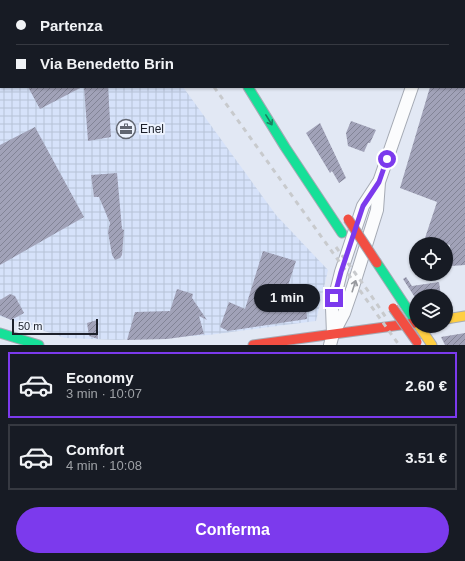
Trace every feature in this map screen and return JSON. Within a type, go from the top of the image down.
[{"type":"main road","points":[[249,88],[285,147],[367,270]]},
{"type":"main road","points":[[346,216],[409,312]]},
{"type":"main road","points":[[391,305],[418,343]]},
{"type":"main road","points":[[453,318],[465,316]]},
{"type":"main road","points":[[253,345],[332,340],[409,324]]},
{"type":"main road","points":[[0,333],[39,345]]},
{"type":"main road","points":[[424,333],[430,342]]},
{"type":"street","points":[[332,340],[332,308],[341,272],[363,206],[379,182],[412,88]]},
{"type":"street","points":[[332,340],[344,313],[377,210],[379,182]]},
{"type":"shaded area","points":[[0,88],[184,88],[276,215],[328,270],[316,321],[209,335],[118,340],[65,338],[0,316]]},
{"type":"building","points":[[29,88],[80,88],[40,109]]},
{"type":"building","points":[[84,88],[108,88],[111,137],[88,141]]},
{"type":"building","points":[[430,88],[465,88],[465,265],[453,266],[453,237],[425,237],[437,202],[400,188]]},
{"type":"building","points":[[351,121],[376,130],[364,152],[348,146],[346,133]]},
{"type":"building","points":[[320,123],[346,178],[339,183],[332,171],[330,173],[306,133]]},
{"type":"building","points":[[35,127],[84,217],[0,265],[0,145]]},
{"type":"building","points":[[117,173],[122,229],[124,230],[122,255],[120,258],[115,260],[112,255],[108,232],[110,223],[99,197],[94,197],[91,175]]},
{"type":"building","points":[[263,251],[296,261],[286,292],[293,294],[291,300],[306,303],[307,319],[228,331],[220,327],[229,302],[245,309]]},
{"type":"building","points":[[406,277],[412,286],[439,282],[440,289],[410,289],[403,279]]},
{"type":"building","points":[[177,289],[193,294],[192,298],[207,320],[199,316],[204,334],[167,339],[127,340],[135,312],[170,311]]},
{"type":"building","points":[[10,294],[15,296],[24,313],[11,320],[0,315],[0,300]]},
{"type":"building","points":[[97,320],[98,339],[89,336],[87,323]]},
{"type":"building","points":[[465,333],[465,345],[445,345],[441,337]]},
{"type":"railway","points":[[215,88],[399,345]]},
{"type":"railway","points":[[336,247],[387,319]]},
{"type":"traffic: fast","points":[[249,88],[285,147],[342,233]]},
{"type":"traffic: fast","points":[[377,263],[409,311]]},
{"type":"traffic: fast","points":[[0,333],[39,345]]},
{"type":"traffic: slow","points":[[453,318],[465,316]]},
{"type":"traffic: slow","points":[[424,333],[432,345]]},
{"type":"traffic: jam","points":[[348,219],[377,263]]},
{"type":"traffic: jam","points":[[393,308],[417,342]]},
{"type":"traffic: jam","points":[[253,345],[409,324]]},
{"type":"place","name":"Enel","points":[[126,129]]},
{"type":"route","points":[[334,298],[363,206],[379,182],[387,159]]}]
